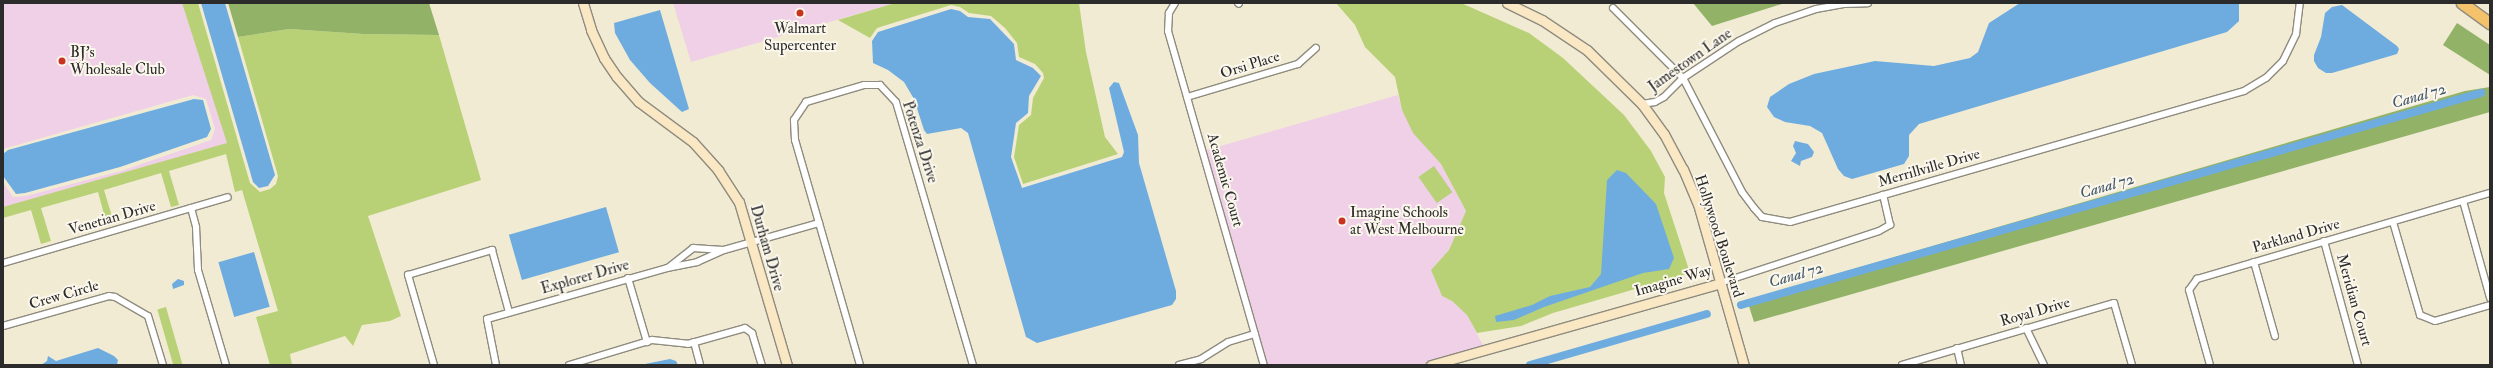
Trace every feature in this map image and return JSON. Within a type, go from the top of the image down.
[{"type":"highway","points":[[2462,3],[2490,23]]},
{"type":"street","name":"Durham Drive","points":[[583,3],[591,30],[604,58],[625,88],[652,114],[693,142],[718,170],[739,202],[787,365]]},
{"type":"street","name":"Academic Court","points":[[1174,3],[1169,13],[1168,31],[1264,365]]},
{"type":"street","name":"Hollywood Boulevard","points":[[1507,3],[1542,20],[1587,50],[1642,104],[1664,134],[1683,169],[1698,204],[1744,365]]},
{"type":"street","name":"Jamestown Lane","points":[[1642,104],[1655,102],[1664,97],[1683,78],[1739,41],[1775,23],[1816,9],[1844,4],[1868,3]]},
{"type":"street","name":"Merrillville Drive","points":[[1613,8],[1683,78],[1742,192],[1762,217],[1790,222],[2244,91],[2266,78],[2283,61],[2296,34],[2300,3]]},
{"type":"street","name":"Orsi Place","points":[[1187,97],[1298,64],[1316,48]]},
{"type":"street","name":"Potenza Drive","points":[[860,365],[795,140],[794,120],[806,102],[864,86],[880,85],[896,102],[972,365]]},
{"type":"street","name":"Parkland Drive","points":[[2210,365],[2189,290],[2197,279],[2490,193]]},
{"type":"street","name":"Imagine Way","points":[[1431,365],[1720,283],[1879,231],[1890,225],[1883,195]]},
{"type":"street","name":"Venetian Drive","points":[[3,263],[228,197]]},
{"type":"street","points":[[2463,201],[2490,298]]},
{"type":"street","points":[[191,208],[196,227],[198,270],[226,365]]},
{"type":"street","points":[[2393,222],[2420,315],[2434,321],[2490,305]]},
{"type":"street","points":[[724,250],[819,223]]},
{"type":"street","name":"Meridian Court","points":[[2324,241],[2358,365]]},
{"type":"street","name":"Explorer Drive","points":[[668,268],[693,248],[724,250]]},
{"type":"street","points":[[434,365],[408,276],[492,250],[510,312]]},
{"type":"street","name":"Explorer Drive","points":[[496,365],[487,319],[628,278],[697,262],[724,250]]},
{"type":"street","points":[[2254,262],[2275,336]]},
{"type":"street","points":[[628,278],[648,342]]},
{"type":"street","name":"Crew Circle","points":[[3,326],[109,296],[115,297],[148,316],[163,365]]},
{"type":"street","name":"Royal Drive","points":[[1902,365],[2114,303],[2132,365]]},
{"type":"street","points":[[569,365],[652,340],[688,344],[745,328],[752,333],[762,365]]},
{"type":"street","points":[[2026,328],[2044,365]]},
{"type":"street","points":[[1179,365],[1201,359],[1228,342],[1255,334]]},
{"type":"street","points":[[694,342],[700,365]]},
{"type":"street","points":[[1957,348],[1961,365]]},
{"type":"shaded area","points":[[3,3],[182,3],[228,143],[3,208],[3,182],[13,197],[26,196],[121,171],[211,140],[215,129],[206,99],[193,95],[3,149]]},
{"type":"shaded area","points":[[673,3],[895,3],[691,62]]},
{"type":"shaded area","name":"Imagine Schools at West Melbourne","points":[[1398,95],[1402,110],[1441,164],[1466,211],[1449,250],[1431,270],[1442,296],[1452,301],[1467,315],[1485,349],[1431,365],[1263,365],[1203,151]]},
{"type":"green space","points":[[182,3],[198,3],[250,183],[260,192],[270,189],[276,184],[278,176],[238,37],[289,29],[363,34],[439,35],[481,180],[368,216],[401,316],[390,321],[362,325],[353,346],[345,336],[290,354],[292,365],[270,365],[256,317],[278,311],[242,190],[235,192],[226,154],[169,171],[179,205],[171,207],[161,173],[104,190],[114,223],[107,225],[98,192],[41,208],[51,241],[41,244],[31,210],[3,218],[3,207],[227,143]]},
{"type":"green space","points":[[228,3],[429,3],[439,35],[363,34],[289,29],[238,37]]},
{"type":"green space","points":[[895,3],[1079,3],[1086,52],[1105,137],[1118,154],[1023,184],[1014,157],[1019,125],[1031,115],[1033,98],[1044,78],[1043,73],[1035,64],[1019,57],[1017,43],[1005,28],[991,16],[969,13],[960,7],[951,5],[877,28],[870,38],[838,20]]},
{"type":"green space","points":[[1336,3],[1461,3],[1529,33],[1563,58],[1624,115],[1651,151],[1665,177],[1664,193],[1690,273],[1553,313],[1521,326],[1477,333],[1467,315],[1452,301],[1442,296],[1431,270],[1449,250],[1466,211],[1441,164],[1413,133],[1402,110],[1395,77],[1365,47],[1355,25]]},
{"type":"green space","points":[[1693,3],[1785,3],[1712,26]]},
{"type":"green space","points":[[2457,23],[2490,45],[2490,75],[2443,45]]},
{"type":"green space","points":[[2490,87],[2490,112],[1754,322],[1747,300],[2465,91]]},
{"type":"green space","points":[[1434,166],[1452,192],[1437,203],[1418,177]]},
{"type":"green space","points":[[166,307],[183,365],[173,365],[157,309]]},
{"type":"water","points":[[201,3],[225,3],[275,175],[268,186],[259,188],[253,182]]},
{"type":"water","points":[[2020,3],[2239,3],[2239,21],[2227,32],[1919,124],[1909,135],[1909,156],[1904,164],[1852,179],[1844,176],[1838,169],[1822,133],[1810,126],[1785,122],[1774,117],[1767,107],[1770,97],[1789,84],[1814,74],[1875,61],[1934,66],[1970,58],[1978,52],[1989,23]]},
{"type":"water","points":[[2342,5],[2397,46],[2399,49],[2397,54],[2332,73],[2326,73],[2318,68],[2314,61],[2314,55],[2321,37],[2325,13],[2332,7]]},
{"type":"water","points":[[951,9],[960,11],[968,17],[990,19],[1014,44],[1016,60],[1033,68],[1041,76],[1029,96],[1028,113],[1016,123],[1011,157],[1022,188],[1122,157],[1124,152],[1109,88],[1114,82],[1119,83],[1138,135],[1139,163],[1176,291],[1176,299],[1172,305],[1037,343],[1026,337],[968,133],[961,128],[927,134],[924,130],[914,99],[904,82],[888,70],[873,63],[872,41],[878,32]]},
{"type":"water","points":[[660,10],[689,109],[682,112],[650,83],[630,60],[615,33],[614,23]]},
{"type":"water","points":[[194,99],[203,100],[211,129],[207,137],[120,167],[25,193],[16,194],[3,176],[3,154],[8,150]]},
{"type":"water","points":[[1795,141],[1808,144],[1814,152],[1812,157],[1801,161],[1800,166],[1791,161],[1796,153],[1793,146]]},
{"type":"water","points":[[1617,170],[1626,173],[1656,204],[1674,258],[1669,269],[1643,273],[1544,307],[1514,320],[1496,322],[1495,316],[1532,305],[1550,296],[1590,287],[1601,274],[1607,180]]},
{"type":"water","points":[[606,207],[619,252],[522,280],[509,235]]},
{"type":"water","points":[[254,252],[270,307],[234,317],[218,262]]},
{"type":"water","points":[[178,279],[184,281],[184,285],[173,289],[172,284]]},
{"type":"water","points":[[98,348],[114,356],[118,360],[117,365],[41,365],[47,361],[48,356],[56,361]]},
{"type":"water","points":[[670,359],[676,361],[678,365],[640,365]]},
{"type":"waterway","name":"Canal 72","points":[[1741,305],[2481,93]]},
{"type":"waterway","name":"Canal 72","points":[[1530,365],[1707,314]]},
{"type":"place","name":"Walmart Supercenter","points":[[800,13]]},
{"type":"place","name":"BJ's Wholesale Club","points":[[62,61]]},
{"type":"place","name":"Imagine Schools at West Melbourne","points":[[1342,221]]}]
